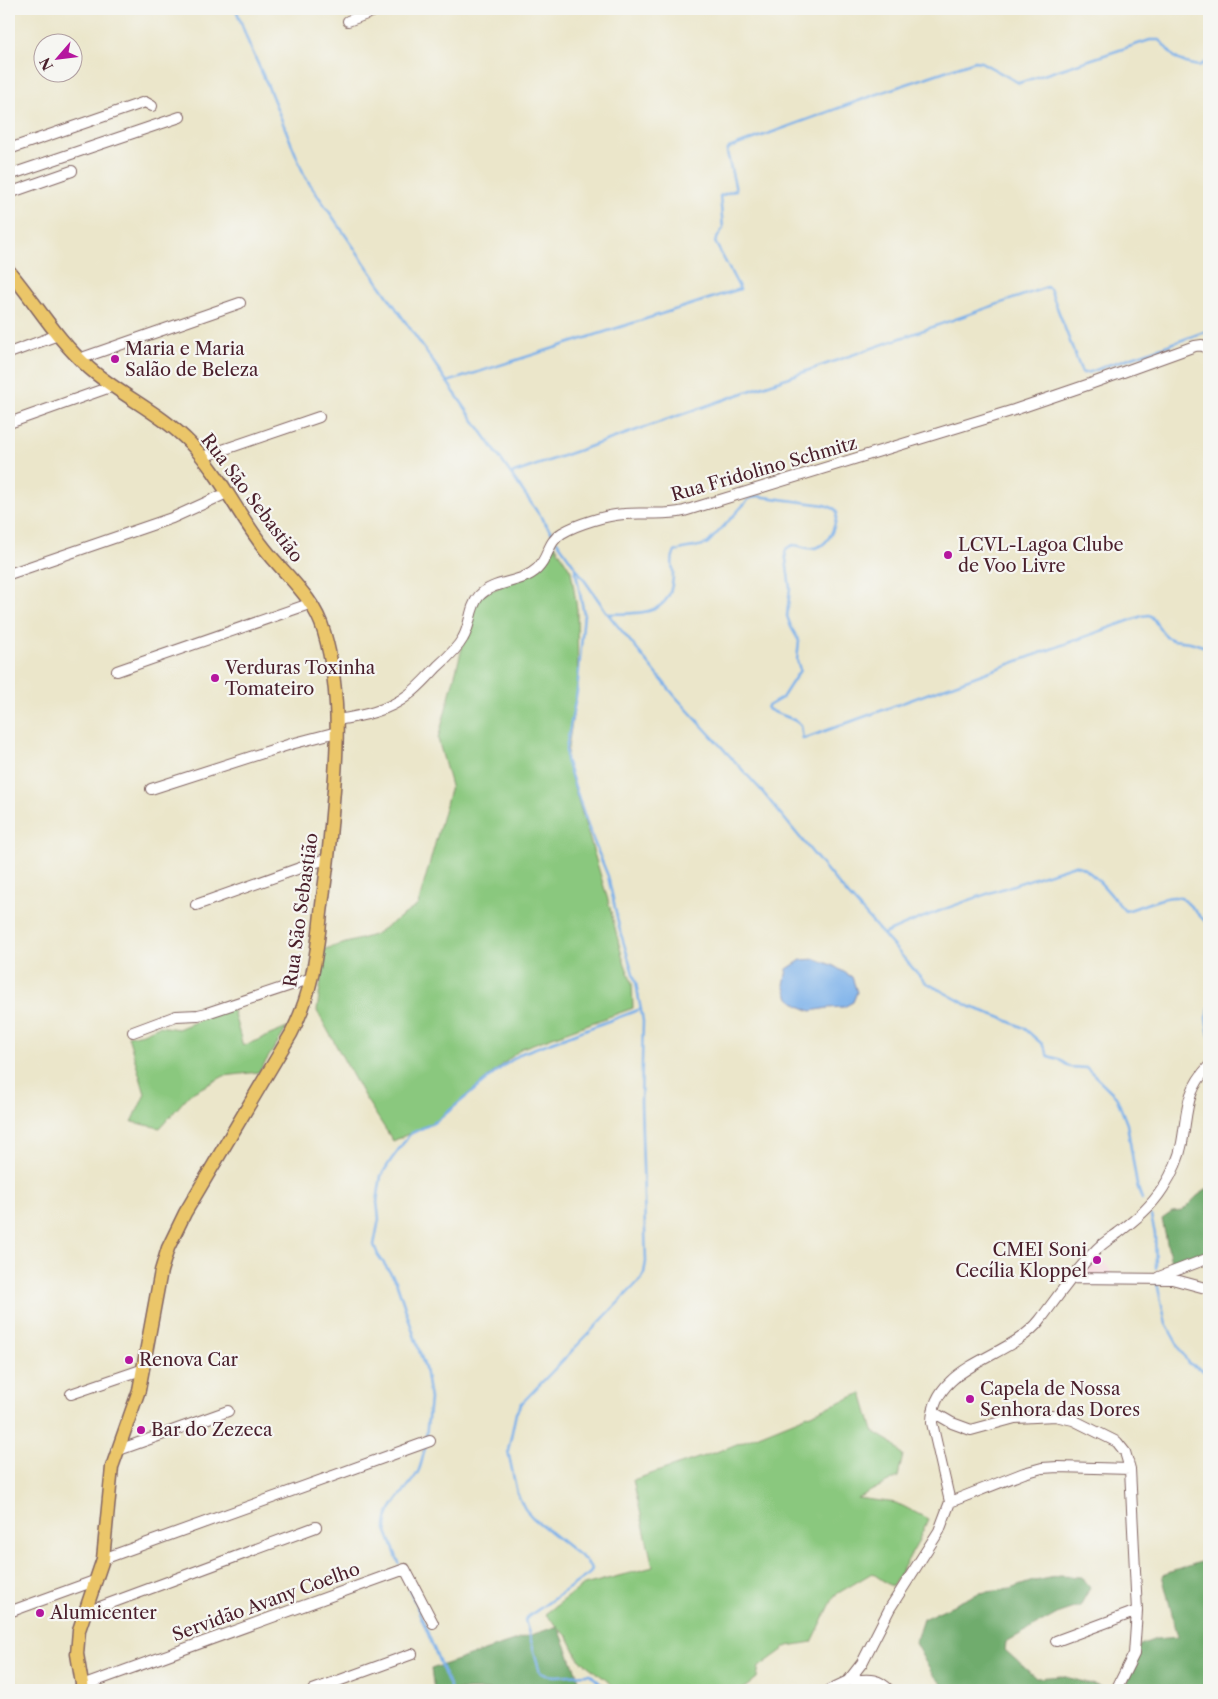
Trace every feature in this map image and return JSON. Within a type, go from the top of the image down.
[{"type":"main road","name":"Rua São Sebastião","points":[[9,271],[79,359],[179,433],[202,457],[264,548],[312,603],[322,625],[328,648],[337,726],[335,784],[328,855],[312,978],[306,1002],[296,1024],[184,1213],[172,1237],[161,1271],[144,1369],[132,1411],[116,1451],[109,1486],[103,1559],[79,1630],[77,1648],[83,1688]]},
{"type":"street","points":[[348,21],[380,9]]},
{"type":"street","points":[[9,149],[145,102],[152,106]]},
{"type":"street","points":[[9,175],[180,116]]},
{"type":"street","points":[[9,193],[72,171]]},
{"type":"street","points":[[79,359],[240,303]]},
{"type":"street","points":[[9,352],[58,335]]},
{"type":"street","name":"Rua Fridolino Schmitz","points":[[151,789],[291,744],[396,703],[410,694],[460,643],[466,633],[474,604],[479,596],[488,589],[527,576],[541,565],[557,536],[582,525],[618,514],[679,512],[1014,410],[1194,346],[1202,344],[1209,350]]},
{"type":"street","points":[[9,423],[113,386]]},
{"type":"street","points":[[202,457],[319,418]]},
{"type":"street","points":[[9,574],[172,518],[227,493]]},
{"type":"street","points":[[117,671],[312,603]]},
{"type":"street","points":[[249,880],[328,855]]},
{"type":"street","points":[[196,905],[328,855]]},
{"type":"street","points":[[133,1032],[176,1016],[207,1013],[312,978]]},
{"type":"street","points":[[848,1681],[862,1663],[890,1608],[939,1531],[950,1502],[932,1423],[933,1412],[938,1398],[954,1377],[1036,1326],[1072,1278],[1098,1248],[1145,1210],[1162,1190],[1180,1153],[1191,1093],[1199,1078],[1209,1066]]},
{"type":"street","points":[[1154,1279],[1209,1258]]},
{"type":"street","points":[[1072,1278],[1172,1279],[1209,1290]]},
{"type":"street","points":[[71,1394],[144,1369]]},
{"type":"street","points":[[116,1451],[228,1411]]},
{"type":"street","points":[[933,1412],[952,1423],[971,1430],[1015,1418],[1055,1416],[1073,1420],[1117,1442],[1124,1450],[1130,1469],[1137,1611],[1134,1654],[1116,1690]]},
{"type":"street","points":[[103,1559],[430,1440]]},
{"type":"street","points":[[950,1502],[1024,1473],[1042,1468],[1130,1469]]},
{"type":"street","points":[[84,1613],[316,1527]]},
{"type":"street","name":"Servidão Avany Coelho","points":[[83,1688],[405,1569],[433,1623]]},
{"type":"street","points":[[9,1612],[97,1580]]},
{"type":"street","points":[[1056,1641],[1137,1611]]},
{"type":"street","points":[[313,1690],[412,1654]]},
{"type":"street","points":[[829,1690],[848,1681],[874,1680],[880,1682],[889,1690]]},
{"type":"shaded area","name":"CMEI Soni Cecília Kloppel","points":[[1098,1250],[1114,1277],[1080,1276],[1081,1270]]},
{"type":"green space","points":[[555,545],[571,571],[577,609],[578,684],[566,760],[608,900],[622,956],[632,983],[633,1008],[522,1048],[437,1121],[393,1141],[364,1096],[317,1011],[325,949],[374,935],[418,905],[451,786],[438,739],[466,633],[479,596],[527,575]]},
{"type":"green space","points":[[232,1007],[243,1046],[287,1028],[259,1072],[224,1076],[190,1094],[160,1128],[132,1122],[145,1094],[128,1036],[143,1033],[159,1026],[178,1029]]},
{"type":"green space","points":[[1209,1188],[1209,1253],[1172,1267],[1162,1219],[1172,1212],[1182,1211],[1197,1196]]},
{"type":"green space","points":[[862,1393],[873,1431],[891,1442],[903,1455],[898,1477],[857,1498],[897,1503],[928,1519],[916,1546],[892,1587],[872,1573],[835,1595],[812,1642],[788,1646],[759,1667],[757,1678],[742,1690],[619,1690],[579,1659],[568,1637],[545,1614],[584,1585],[653,1567],[633,1480],[722,1450]]},
{"type":"green space","points":[[1209,1559],[1209,1686],[1194,1690],[1123,1690],[1139,1654],[1140,1645],[1156,1639],[1178,1637],[1162,1575]]},
{"type":"green space","points":[[1060,1576],[1081,1577],[1090,1588],[1080,1606],[1059,1613],[1006,1642],[1005,1650],[1036,1678],[1062,1676],[1106,1688],[1107,1690],[947,1690],[931,1672],[915,1643],[923,1619],[979,1593],[1010,1589],[1030,1582]]},
{"type":"green space","points":[[558,1626],[583,1690],[434,1690],[431,1669]]},
{"type":"water","points":[[816,959],[834,966],[852,977],[857,992],[853,1002],[844,1007],[811,1011],[799,1006],[789,998],[784,985],[787,969],[801,960]]},
{"type":"waterway","points":[[236,9],[305,177],[554,536]]},
{"type":"waterway","points":[[447,382],[740,289],[715,242],[723,228],[720,196],[736,190],[727,152],[729,148],[975,61],[981,62],[1019,83],[1150,40],[1160,40],[1172,55],[1185,63],[1199,66],[1209,60]]},
{"type":"waterway","points":[[511,474],[1047,287],[1050,289],[1082,373],[1092,372],[1209,330]]},
{"type":"waterway","points":[[608,614],[644,612],[662,604],[668,597],[672,586],[672,559],[675,552],[708,543],[749,499],[757,496],[825,505],[835,509],[837,513],[832,531],[821,546],[808,548],[793,545],[787,548],[785,552],[790,588],[787,616],[799,641],[797,660],[800,670],[782,698],[767,708],[798,723],[801,726],[803,739],[1142,616],[1151,616],[1166,637],[1209,648]]},
{"type":"waterway","points":[[557,541],[608,614],[674,695],[760,789],[834,879],[925,982],[971,1007],[1024,1028],[1042,1044],[1048,1056],[1058,1059],[1070,1067],[1087,1068],[1116,1096],[1127,1124],[1137,1185],[1142,1199]]},
{"type":"waterway","points":[[575,568],[584,614],[577,692],[566,748],[566,760],[590,832],[608,876],[620,931],[636,983],[643,1021],[641,1102],[646,1262],[641,1279],[522,1403],[516,1413],[508,1451],[517,1493],[525,1509],[533,1518],[585,1560],[592,1569],[589,1574],[525,1620],[540,1672],[549,1676],[590,1674],[607,1690]]},
{"type":"waterway","points":[[884,934],[954,905],[1075,865],[1082,867],[1095,877],[1125,911],[1164,898],[1179,897],[1209,925]]},
{"type":"waterway","points":[[426,1437],[430,1399],[425,1368],[396,1281],[378,1255],[374,1245],[379,1219],[377,1202],[381,1176],[410,1134],[437,1121],[502,1067],[522,1053],[641,1009]]},
{"type":"waterway","points":[[1209,1009],[1206,1018],[1209,1035]]},
{"type":"waterway","points":[[1151,1216],[1155,1234],[1156,1268]]},
{"type":"waterway","points":[[1157,1283],[1166,1324],[1188,1363],[1209,1373]]},
{"type":"waterway","points":[[399,1563],[386,1529],[387,1521],[393,1506],[418,1472],[426,1445]]},
{"type":"waterway","points":[[410,1590],[451,1690]]},
{"type":"place","name":"Maria e Maria Salão de Beleza","points":[[115,359]]},
{"type":"place","name":"LCVL-Lagoa Clube de Voo Livre","points":[[948,555]]},
{"type":"place","name":"Verduras Toxinha Tomateiro","points":[[215,678]]},
{"type":"place","name":"CMEI Soni Cecília Kloppel","points":[[1097,1260]]},
{"type":"place","name":"Renova Car","points":[[129,1360]]},
{"type":"place","name":"Capela de Nossa Senhora das Dores","points":[[970,1399]]},
{"type":"place","name":"Bar do Zezeca","points":[[141,1430]]},
{"type":"place","name":"Alumicenter","points":[[40,1613]]}]
